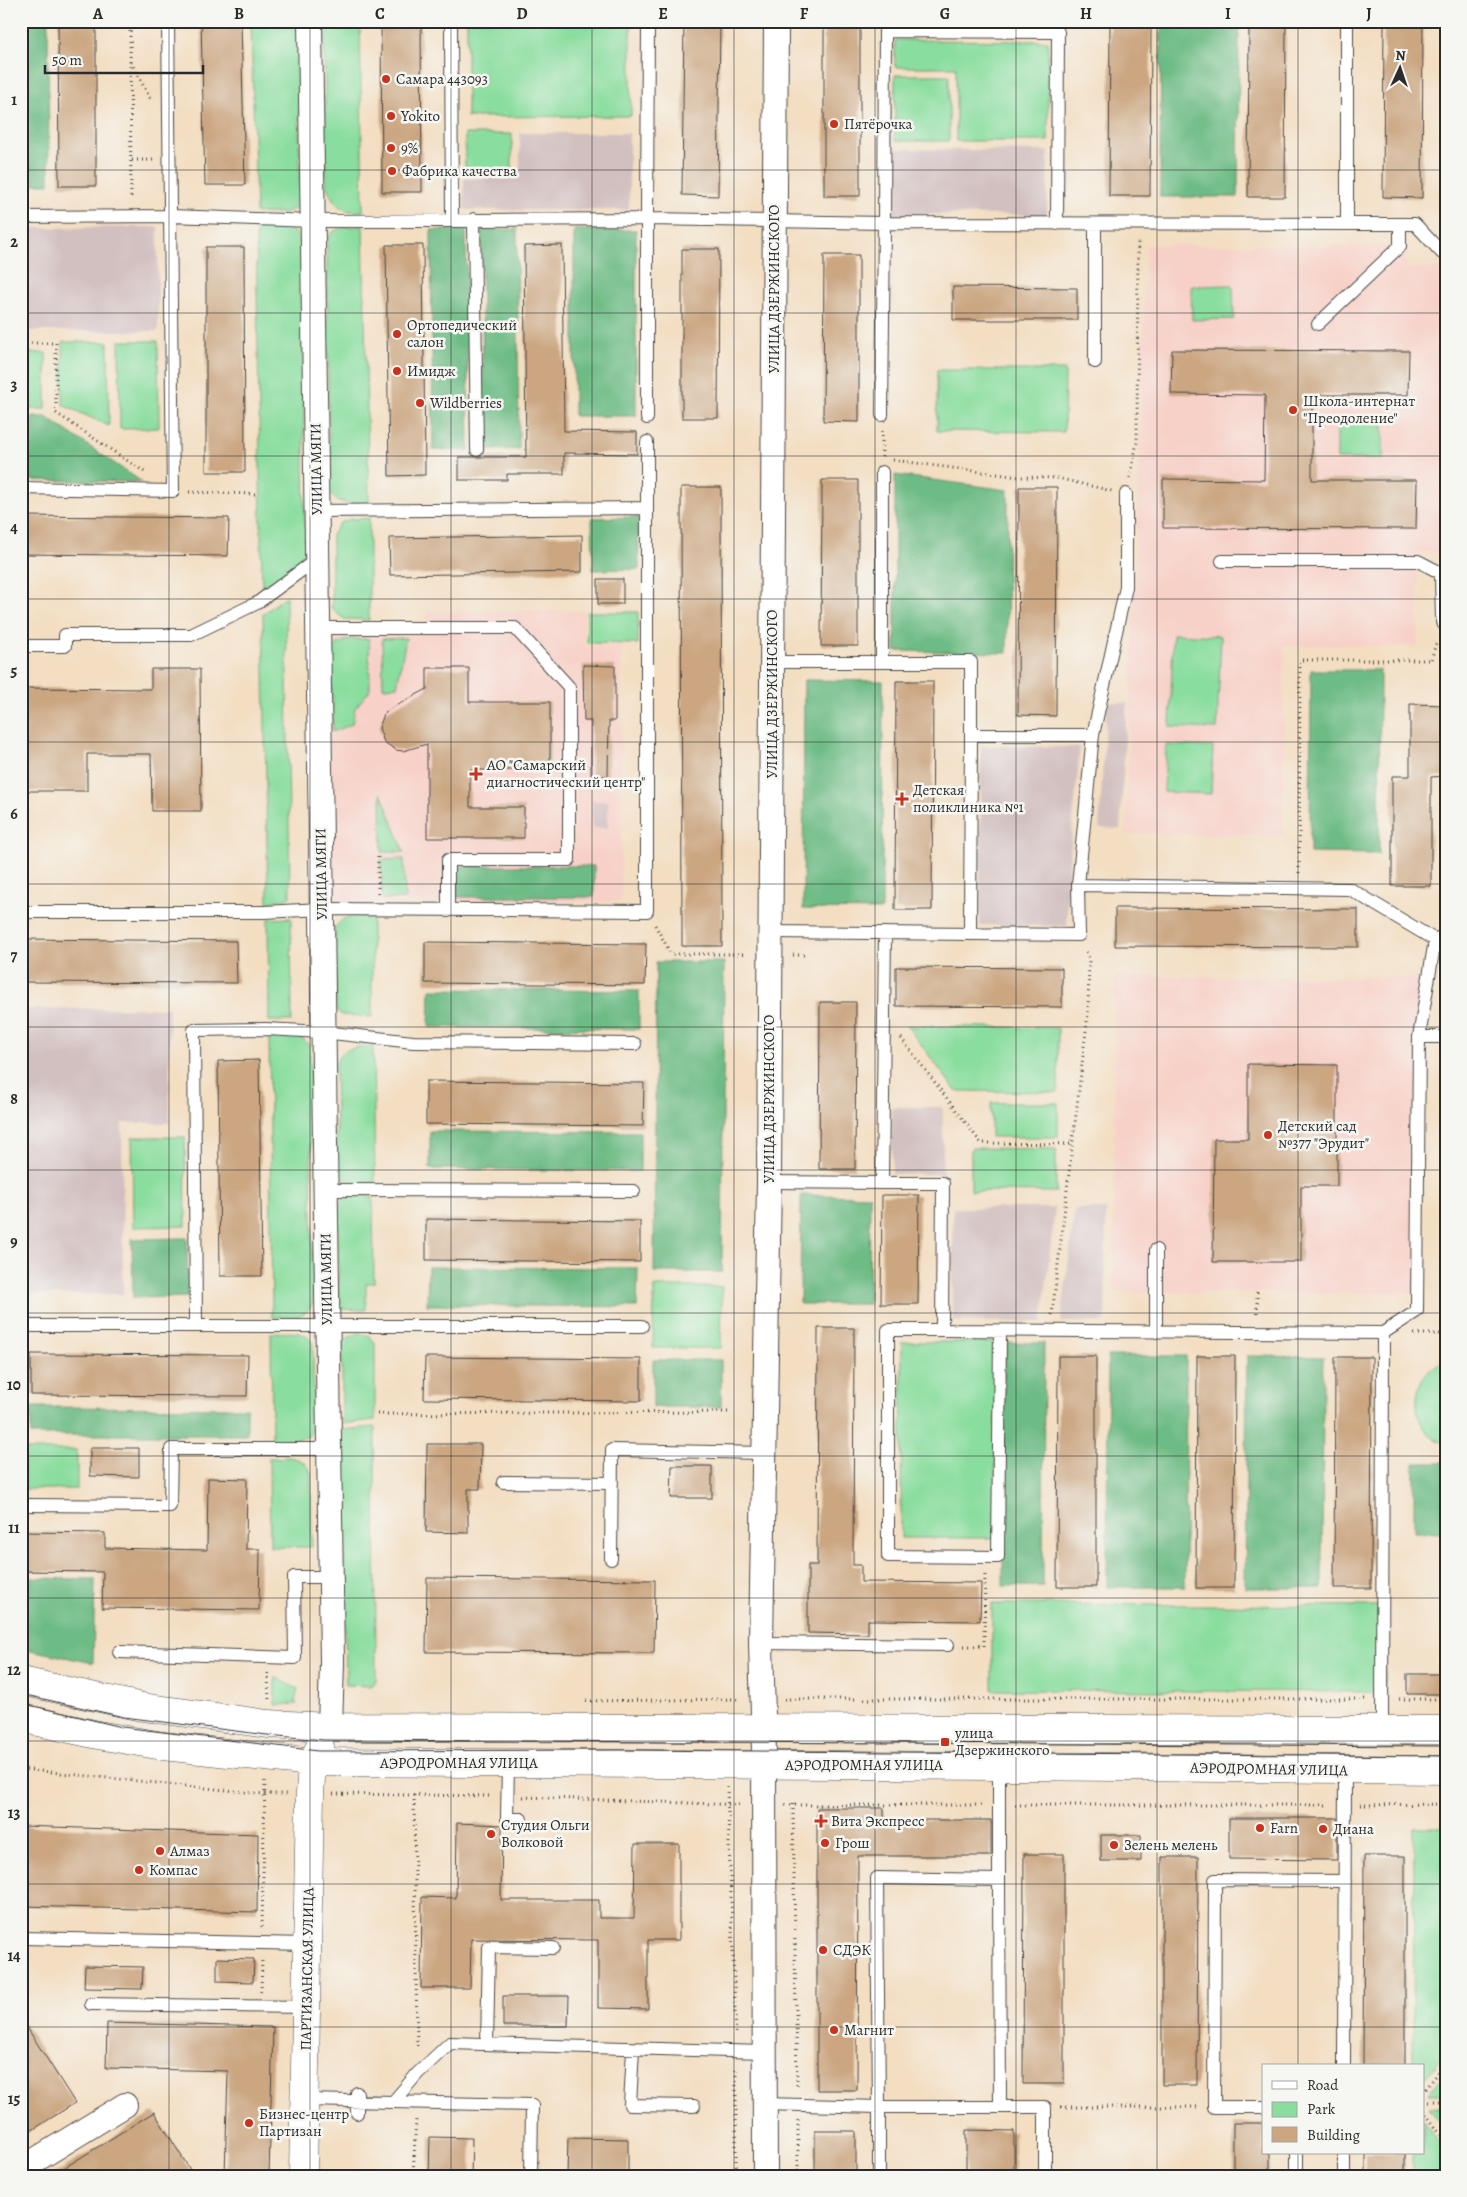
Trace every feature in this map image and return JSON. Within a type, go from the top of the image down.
[{"type":"street","name":"УЛИЦА МЯГИ","points":[[310,21],[332,1664],[330,1727]]},
{"type":"street","name":"УЛИЦА ДЗЕРЖИНСКОГО","points":[[764,2176],[764,1730],[761,1643],[769,1182],[776,21]]},
{"type":"street","points":[[21,1681],[142,1707],[268,1724],[330,1727],[764,1730],[1446,1730]]},
{"type":"street","points":[[21,1718],[98,1736],[163,1746],[312,1762]]},
{"type":"street","name":"ПАРТИЗАНСКАЯ УЛИЦА","points":[[303,2176],[310,1794],[312,1762],[330,1727]]},
{"type":"street","name":"АЭРОДРОМНАЯ УЛИЦА","points":[[312,1762],[1446,1770]]},
{"type":"street","points":[[21,2169],[125,2105]]},
{"type":"lane","points":[[21,488],[173,491],[168,21]]},
{"type":"lane","points":[[452,21],[452,219]]},
{"type":"lane","points":[[647,418],[648,21]]},
{"type":"lane","points":[[1347,21],[1347,224]]},
{"type":"lane","points":[[882,415],[885,31],[1058,32],[1057,224]]},
{"type":"lane","points":[[21,217],[170,216],[313,221],[647,219],[884,224],[1416,224],[1442,253],[1446,253]]},
{"type":"lane","points":[[474,220],[477,450]]},
{"type":"lane","points":[[1095,224],[1095,362]]},
{"type":"lane","points":[[1318,324],[1400,246],[1400,224]]},
{"type":"lane","points":[[21,912],[264,912],[322,909],[647,911],[647,442]]},
{"type":"lane","points":[[882,472],[882,662]]},
{"type":"lane","points":[[771,932],[1079,935],[1078,885],[1093,735],[1126,587],[1126,494]]},
{"type":"lane","points":[[316,511],[647,508]]},
{"type":"lane","points":[[21,646],[65,646],[65,635],[191,634],[257,603],[317,559]]},
{"type":"lane","points":[[1222,561],[1418,561],[1442,574],[1444,624]]},
{"type":"lane","points":[[318,628],[515,628],[569,687],[569,860],[448,860],[448,911]]},
{"type":"lane","points":[[772,662],[971,662],[970,934]]},
{"type":"lane","points":[[971,734],[1093,735]]},
{"type":"lane","points":[[1000,1331],[998,1557],[888,1556],[888,1330],[1383,1333],[1417,1311],[1419,1037],[1440,937],[1350,889],[1078,885]]},
{"type":"lane","points":[[882,1183],[885,933]]},
{"type":"lane","points":[[196,1326],[194,1030],[266,1028],[413,1042],[635,1044]]},
{"type":"lane","points":[[1419,1037],[1446,1037]]},
{"type":"lane","points":[[769,1182],[943,1183],[942,1330]]},
{"type":"lane","points":[[325,1190],[634,1190]]},
{"type":"lane","points":[[1156,1250],[1156,1332]]},
{"type":"lane","points":[[21,1326],[642,1326]]},
{"type":"lane","points":[[1382,1730],[1383,1333]]},
{"type":"lane","points":[[21,1505],[170,1506],[171,1449],[329,1449]]},
{"type":"lane","points":[[611,1559],[612,1450],[765,1453]]},
{"type":"lane","points":[[503,1482],[612,1483]]},
{"type":"lane","points":[[119,1652],[295,1658],[294,1577],[330,1577]]},
{"type":"lane","points":[[761,1643],[948,1645]]},
{"type":"lane","points":[[508,1763],[508,1818],[521,1819]]},
{"type":"lane","points":[[998,1766],[1000,2106]]},
{"type":"lane","points":[[1344,2064],[1345,1770]]},
{"type":"lane","points":[[879,2176],[878,1878],[1000,1880]]},
{"type":"lane","points":[[1262,2107],[1214,2107],[1215,1880],[1345,1881]]},
{"type":"lane","points":[[21,1938],[307,1944]]},
{"type":"lane","points":[[487,2044],[488,1947],[554,1948]]},
{"type":"lane","points":[[91,2004],[306,2007]]},
{"type":"lane","points":[[393,2102],[418,2073],[450,2043],[764,2052]]},
{"type":"lane","points":[[633,2049],[630,2105],[694,2106]]},
{"type":"lane","points":[[305,2100],[357,2103],[532,2105],[531,2176]]},
{"type":"lane","points":[[764,2104],[798,2107],[1045,2107],[1045,2176]]},
{"type":"lane","points":[[1297,2154],[1297,2176]]},
{"type":"lane","points":[[1344,2154],[1344,2176]]},
{"type":"path","points":[[130,21],[131,216]]},
{"type":"path","points":[[131,61],[155,108],[169,108]]},
{"type":"path","points":[[882,458],[1019,477],[1057,478],[1126,494],[1137,442],[1138,224]]},
{"type":"path","points":[[21,344],[56,343],[56,413],[173,491],[256,494]]},
{"type":"path","points":[[882,415],[882,472]]},
{"type":"path","points":[[1299,888],[1300,660],[1432,660],[1444,624]]},
{"type":"path","points":[[378,857],[378,898]]},
{"type":"path","points":[[647,911],[671,954],[745,954]]},
{"type":"path","points":[[1050,1331],[1088,1014],[1088,958],[1079,935]]},
{"type":"path","points":[[793,955],[804,955]]},
{"type":"path","points":[[884,1016],[980,1143],[1073,1144]]},
{"type":"path","points":[[1256,1292],[1257,1333]]},
{"type":"path","points":[[377,1414],[732,1412]]},
{"type":"path","points":[[948,1645],[984,1646],[985,1557]]},
{"type":"path","points":[[576,1702],[1446,1699]]},
{"type":"path","points":[[21,1769],[264,1794],[508,1797],[764,1805],[1446,1804]]},
{"type":"path","points":[[264,1794],[261,1994],[276,2007]]},
{"type":"path","points":[[414,1795],[418,2073]]},
{"type":"path","points":[[728,1804],[736,2052],[736,2176]]},
{"type":"path","points":[[793,1804],[798,2176]]},
{"type":"path","points":[[1424,2092],[1446,2062]]},
{"type":"path","points":[[1424,2101],[1446,2102]]},
{"type":"path","points":[[414,2176],[416,2103]]},
{"type":"path","points":[[1045,2107],[1214,2107]]},
{"type":"path","points":[[1424,2111],[1446,2142]]},
{"type":"shaded area","points":[[520,133],[629,133],[629,210],[464,210],[464,179],[520,178]]},
{"type":"shaded area","points":[[895,149],[1048,151],[1047,215],[894,214]]},
{"type":"shaded area","points":[[158,227],[158,331],[21,331],[21,228]]},
{"type":"shaded area","name":"Школа-интернат \"Преодоление\"","points":[[1146,245],[1406,246],[1406,268],[1446,268],[1446,552],[1418,552],[1418,646],[1284,646],[1283,835],[1126,834]]},
{"type":"shaded area","name":"АО \"Самарский диагностический центр\"","points":[[427,611],[584,611],[584,646],[621,646],[621,902],[333,902],[328,635],[427,635]]},
{"type":"shaded area","points":[[1107,702],[1127,703],[1120,829],[1099,828]]},
{"type":"shaded area","points":[[981,746],[1080,747],[1067,885],[1067,926],[980,925]]},
{"type":"shaded area","points":[[592,801],[608,801],[608,828],[592,828]]},
{"type":"shaded area","name":"Детский сад №377 \"Эрудит\"","points":[[1115,976],[1421,978],[1420,1293],[1114,1292]]},
{"type":"shaded area","points":[[169,1008],[170,1123],[122,1123],[123,1294],[21,1295],[21,1009]]},
{"type":"shaded area","points":[[892,1107],[943,1107],[943,1174],[892,1174]]},
{"type":"shaded area","points":[[953,1208],[1055,1208],[1042,1322],[953,1321]]},
{"type":"shaded area","points":[[1075,1209],[1106,1209],[1105,1322],[1061,1322]]},
{"type":"green space","points":[[21,21],[48,21],[49,184],[21,184]]},
{"type":"green space","points":[[251,21],[298,21],[300,193],[298,206],[283,213],[256,213]]},
{"type":"green space","points":[[324,21],[360,21],[363,212],[349,211],[339,206],[332,198],[326,185]]},
{"type":"green space","points":[[467,21],[631,21],[631,116],[467,117]]},
{"type":"green space","points":[[1161,21],[1239,21],[1238,197],[1160,197]]},
{"type":"green space","points":[[895,40],[1048,41],[1048,141],[956,141],[956,67],[895,67]]},
{"type":"green space","points":[[895,75],[949,75],[949,141],[895,141]]},
{"type":"green space","points":[[465,134],[512,134],[512,170],[465,170]]},
{"type":"green space","points":[[363,226],[369,504],[341,502],[332,496],[329,491],[327,240],[338,229]]},
{"type":"green space","points":[[256,227],[284,227],[290,229],[300,238],[302,246],[305,551],[300,559],[262,589]]},
{"type":"green space","points":[[517,229],[519,449],[484,450],[481,230]]},
{"type":"green space","points":[[431,230],[466,230],[469,450],[433,450]]},
{"type":"green space","points":[[574,230],[636,230],[636,416],[574,416]]},
{"type":"green space","points":[[1233,285],[1234,319],[1192,320],[1191,286]]},
{"type":"green space","points":[[119,341],[158,341],[159,428],[120,429]]},
{"type":"green space","points":[[63,342],[108,342],[109,426],[63,405]]},
{"type":"green space","points":[[21,353],[46,353],[46,409],[21,409]]},
{"type":"green space","points":[[937,370],[1065,370],[1064,432],[937,431]]},
{"type":"green space","points":[[21,417],[46,417],[142,482],[21,480]]},
{"type":"green space","points":[[1337,422],[1383,422],[1383,459],[1337,459]]},
{"type":"green space","points":[[895,475],[1008,490],[1007,653],[895,651]]},
{"type":"green space","points":[[638,517],[639,569],[593,570],[592,518]]},
{"type":"green space","points":[[369,518],[369,620],[344,619],[332,609],[332,535],[340,523],[351,519]]},
{"type":"green space","points":[[286,596],[290,897],[268,903],[263,614]]},
{"type":"green space","points":[[587,612],[638,612],[638,644],[587,643]]},
{"type":"green space","points":[[1173,634],[1221,636],[1217,729],[1170,727]]},
{"type":"green space","points":[[406,638],[397,686],[383,687],[382,639]]},
{"type":"green space","points":[[348,639],[369,639],[370,690],[355,708],[352,724],[333,732],[331,655],[333,647]]},
{"type":"green space","points":[[1311,670],[1380,670],[1379,854],[1310,853]]},
{"type":"green space","points":[[804,680],[883,681],[882,910],[803,909]]},
{"type":"green space","points":[[1166,745],[1213,747],[1211,794],[1164,792]]},
{"type":"green space","points":[[381,793],[404,852],[382,852]]},
{"type":"green space","points":[[404,859],[405,899],[382,899],[381,860]]},
{"type":"green space","points":[[457,866],[594,866],[594,897],[457,897]]},
{"type":"green space","points":[[355,916],[372,916],[372,1017],[341,1015],[336,1009],[335,927],[343,919]]},
{"type":"green space","points":[[291,918],[292,1021],[269,1021],[268,919]]},
{"type":"green space","points":[[656,962],[724,962],[722,1272],[654,1272]]},
{"type":"green space","points":[[430,989],[639,991],[639,1029],[429,1027]]},
{"type":"green space","points":[[907,1026],[1058,1028],[1058,1092],[956,1091]]},
{"type":"green space","points":[[269,1036],[299,1037],[308,1044],[310,1049],[313,1302],[306,1312],[290,1317],[272,1317]]},
{"type":"green space","points":[[360,1047],[373,1047],[375,1183],[350,1183],[337,1172],[335,1068],[338,1058],[343,1052]]},
{"type":"green space","points":[[991,1103],[1058,1103],[1058,1137],[991,1137]]},
{"type":"green space","points":[[430,1131],[640,1132],[640,1171],[430,1169]]},
{"type":"green space","points":[[132,1137],[185,1137],[186,1226],[133,1227]]},
{"type":"green space","points":[[971,1148],[1056,1149],[1056,1192],[971,1191]]},
{"type":"green space","points":[[801,1195],[870,1196],[869,1304],[800,1304]]},
{"type":"green space","points":[[373,1196],[374,1283],[366,1283],[366,1310],[339,1309],[338,1204],[345,1198]]},
{"type":"green space","points":[[187,1238],[188,1297],[133,1298],[132,1239]]},
{"type":"green space","points":[[428,1267],[638,1268],[637,1307],[427,1305]]},
{"type":"green space","points":[[654,1287],[722,1287],[721,1348],[653,1348]]},
{"type":"green space","points":[[289,1332],[301,1334],[306,1336],[313,1345],[314,1426],[308,1437],[272,1441],[271,1333]]},
{"type":"green space","points":[[359,1333],[370,1336],[375,1343],[375,1420],[342,1424],[342,1344],[349,1337]]},
{"type":"green space","points":[[902,1342],[996,1342],[995,1538],[901,1538]]},
{"type":"green space","points":[[1004,1343],[1044,1343],[1043,1586],[1003,1586]]},
{"type":"green space","points":[[1108,1356],[1186,1356],[1185,1587],[1107,1587]]},
{"type":"green space","points":[[1247,1356],[1323,1357],[1322,1588],[1245,1588]]},
{"type":"green space","points":[[653,1360],[721,1360],[721,1407],[653,1407]]},
{"type":"green space","points":[[1446,1362],[1446,1443],[1433,1438],[1424,1428],[1419,1416],[1417,1402],[1419,1389],[1424,1377],[1433,1367]]},
{"type":"green space","points":[[31,1407],[247,1408],[247,1435],[31,1435]]},
{"type":"green space","points":[[375,1427],[376,1681],[370,1686],[346,1685],[342,1430]]},
{"type":"green space","points":[[24,1450],[77,1450],[77,1489],[24,1489]]},
{"type":"green space","points":[[290,1457],[304,1462],[311,1474],[312,1547],[270,1547],[269,1458]]},
{"type":"green space","points":[[1414,1463],[1446,1463],[1446,1533],[1414,1532]]},
{"type":"green space","points":[[21,1578],[95,1579],[93,1663],[21,1648]]},
{"type":"green space","points":[[992,1604],[1385,1606],[1384,1692],[992,1690]]},
{"type":"green space","points":[[275,1677],[298,1689],[295,1701],[297,1704],[275,1705]]},
{"type":"green space","points":[[1414,1827],[1446,1827],[1446,2051],[1424,2080],[1424,2064],[1413,2064]]},
{"type":"green space","points":[[1446,2071],[1446,2094],[1429,2094]]},
{"type":"green space","points":[[1428,2107],[1446,2108],[1446,2132]]},
{"type":"green space","points":[[1424,2122],[1446,2153],[1446,2176],[1413,2176],[1413,2154],[1424,2154]]},
{"type":"building","points":[[58,21],[96,21],[96,186],[59,186]]},
{"type":"building","points":[[201,21],[241,21],[245,185],[205,185]]},
{"type":"building","points":[[381,21],[421,21],[422,192],[382,192]]},
{"type":"building","points":[[684,21],[720,21],[718,196],[682,195]]},
{"type":"building","points":[[824,21],[860,21],[860,196],[824,196]]},
{"type":"building","points":[[1110,21],[1151,21],[1150,196],[1109,196]]},
{"type":"building","points":[[1249,21],[1286,21],[1285,197],[1248,197]]},
{"type":"building","points":[[1384,21],[1423,21],[1422,198],[1383,197]]},
{"type":"building","points":[[386,245],[423,245],[425,475],[389,476]]},
{"type":"building","points":[[562,245],[564,431],[637,432],[637,454],[564,453],[564,474],[507,474],[507,480],[459,480],[459,457],[526,457],[524,246]]},
{"type":"building","points":[[206,247],[244,247],[245,472],[206,472]]},
{"type":"building","points":[[682,249],[719,249],[718,418],[682,418]]},
{"type":"building","points":[[824,255],[859,255],[859,422],[823,421]]},
{"type":"building","points":[[953,287],[1077,288],[1077,320],[953,320]]},
{"type":"building","points":[[1172,350],[1409,351],[1408,395],[1312,395],[1312,480],[1417,480],[1416,529],[1163,528],[1163,479],[1264,480],[1265,395],[1171,394]]},
{"type":"building","points":[[822,480],[858,480],[858,646],[821,646]]},
{"type":"building","points":[[681,487],[721,487],[722,946],[682,946]]},
{"type":"building","points":[[1019,487],[1057,487],[1056,716],[1018,715]]},
{"type":"building","points":[[21,516],[229,518],[228,556],[21,554]]},
{"type":"building","points":[[582,535],[582,572],[390,575],[389,538]]},
{"type":"building","points":[[598,579],[623,579],[623,604],[598,604]]},
{"type":"building","points":[[583,665],[615,666],[615,721],[609,721],[608,776],[591,776],[591,721],[584,721]]},
{"type":"building","points":[[427,668],[469,668],[469,702],[550,702],[550,770],[470,770],[470,807],[524,807],[524,838],[427,838],[427,744],[403,751],[396,750],[384,742],[379,728],[384,714],[390,709],[427,689]]},
{"type":"building","points":[[151,669],[200,669],[201,811],[152,811],[151,754],[87,754],[87,791],[21,791],[21,688],[151,689]]},
{"type":"building","points":[[896,681],[933,681],[932,910],[895,910]]},
{"type":"building","points":[[1410,704],[1446,705],[1446,776],[1431,777],[1431,886],[1392,886],[1392,776],[1410,776]]},
{"type":"building","points":[[1115,908],[1358,909],[1358,947],[1115,946]]},
{"type":"building","points":[[21,939],[236,941],[237,983],[21,982]]},
{"type":"building","points":[[425,942],[646,944],[645,985],[425,983]]},
{"type":"building","points":[[896,967],[1062,968],[1062,1007],[896,1006]]},
{"type":"building","points":[[820,1002],[856,1002],[855,1169],[819,1169]]},
{"type":"building","points":[[259,1060],[262,1276],[220,1276],[218,1061]]},
{"type":"building","points":[[1248,1064],[1337,1065],[1337,1186],[1301,1186],[1301,1262],[1213,1262],[1214,1139],[1248,1139]]},
{"type":"building","points":[[426,1081],[644,1083],[643,1126],[426,1124]]},
{"type":"building","points":[[882,1195],[919,1195],[918,1304],[881,1304]]},
{"type":"building","points":[[426,1219],[640,1221],[640,1262],[426,1260]]},
{"type":"building","points":[[818,1328],[854,1328],[853,1565],[861,1565],[861,1582],[981,1583],[980,1621],[868,1620],[868,1634],[808,1633],[808,1565],[817,1565]]},
{"type":"building","points":[[31,1354],[248,1355],[247,1396],[31,1395]]},
{"type":"building","points":[[1058,1356],[1096,1356],[1096,1587],[1057,1587]]},
{"type":"building","points":[[1197,1356],[1235,1356],[1234,1588],[1196,1588]]},
{"type":"building","points":[[425,1357],[641,1359],[641,1401],[424,1399]]},
{"type":"building","points":[[1335,1357],[1372,1357],[1371,1588],[1334,1588]]},
{"type":"building","points":[[427,1444],[481,1444],[480,1489],[468,1489],[468,1533],[426,1532]]},
{"type":"building","points":[[90,1448],[139,1448],[139,1477],[90,1476]]},
{"type":"building","points":[[672,1466],[712,1466],[712,1498],[671,1498]]},
{"type":"building","points":[[208,1478],[247,1479],[246,1549],[260,1549],[259,1610],[102,1608],[103,1572],[21,1571],[21,1532],[105,1533],[105,1548],[207,1550]]},
{"type":"building","points":[[427,1578],[655,1580],[654,1653],[426,1652]]},
{"type":"building","points":[[1407,1674],[1446,1674],[1446,1694],[1407,1694]]},
{"type":"building","points":[[817,1808],[884,1808],[884,1820],[991,1820],[991,1856],[858,1856],[857,2090],[817,2090]]},
{"type":"building","points":[[1229,1818],[1337,1818],[1337,1860],[1229,1859]]},
{"type":"building","points":[[457,1823],[502,1825],[501,1900],[599,1900],[599,1918],[634,1918],[635,1844],[679,1844],[679,1940],[648,1940],[648,2009],[598,2008],[598,1940],[471,1939],[470,1988],[421,1988],[422,1897],[456,1898]]},
{"type":"building","name":"Компас","points":[[21,1826],[258,1834],[257,1912],[21,1906]]},
{"type":"building","points":[[1101,1835],[1141,1835],[1141,1861],[1101,1861]]},
{"type":"building","points":[[1024,1854],[1064,1854],[1064,2084],[1023,2084]]},
{"type":"building","points":[[1364,1856],[1405,1856],[1405,2064],[1363,2064]]},
{"type":"building","points":[[1162,1857],[1198,1857],[1197,2085],[1162,2085]]},
{"type":"building","points":[[217,1958],[254,1959],[253,1982],[217,1981]]},
{"type":"building","points":[[85,1966],[143,1967],[142,1989],[84,1988]]},
{"type":"building","points":[[503,1996],[569,1996],[568,2026],[503,2026]]},
{"type":"building","points":[[21,2018],[75,2103],[21,2137]]},
{"type":"building","name":"Бизнес-центр Партизан","points":[[107,2023],[273,2027],[269,2176],[225,2175],[228,2071],[106,2068]]},
{"type":"building","points":[[154,2112],[194,2176],[51,2176]]},
{"type":"building","points":[[1233,2123],[1262,2123],[1262,2154],[1270,2154],[1270,2176],[1233,2176]]},
{"type":"building","points":[[966,2130],[1014,2131],[1014,2176],[966,2176]]},
{"type":"building","points":[[815,2131],[856,2131],[856,2176],[815,2176]]},
{"type":"building","points":[[430,2137],[472,2138],[471,2176],[429,2176]]},
{"type":"building","points":[[568,2138],[628,2139],[628,2176],[567,2176]]},
{"type":"building","points":[[1366,2154],[1405,2154],[1405,2176],[1366,2176]]},
{"type":"tram line","points":[[21,1694],[124,1717],[267,1735],[324,1740],[1446,1746]]},
{"type":"tram line","points":[[21,1703],[122,1727],[318,1751],[617,1750],[1446,1756]]},
{"type":"place","name":"Самара 443093","points":[[386,79]]},
{"type":"place","name":"Yokito","points":[[391,116]]},
{"type":"place","name":"Пятёрочка","points":[[834,124]]},
{"type":"place","name":"9%","points":[[391,148]]},
{"type":"place","name":"Фабрика качества","points":[[392,171]]},
{"type":"place","name":"Ортопедический салон","points":[[397,334]]},
{"type":"place","name":"Имидж","points":[[397,371]]},
{"type":"place","name":"Wildberries","points":[[420,403]]},
{"type":"place","name":"Школа-интернат \"Преодоление\"","points":[[1293,410]]},
{"type":"place","name":"АО \"Самарский диагностический центр\"","points":[[476,774]]},
{"type":"place","name":"Детская поликлиника №1","points":[[902,799]]},
{"type":"place","name":"Детский сад №377 \"Эрудит\"","points":[[1268,1135]]},
{"type":"place","name":"улица Дзержинского","points":[[945,1742]]},
{"type":"place","name":"Вита Экспресс","points":[[821,1821]]},
{"type":"place","name":"Farn","points":[[1260,1828]]},
{"type":"place","name":"Диана","points":[[1323,1829]]},
{"type":"place","name":"Студия Ольги Волковой","points":[[491,1834]]},
{"type":"place","name":"Грош","points":[[825,1843]]},
{"type":"place","name":"Зелень мелень","points":[[1114,1845]]},
{"type":"place","name":"Алмаз","points":[[160,1851]]},
{"type":"place","name":"Компас","points":[[139,1870]]},
{"type":"place","name":"СДЭК","points":[[823,1950]]},
{"type":"place","name":"Магнит","points":[[834,2030]]},
{"type":"place","name":"Бизнес-центр Партизан","points":[[249,2123]]}]
